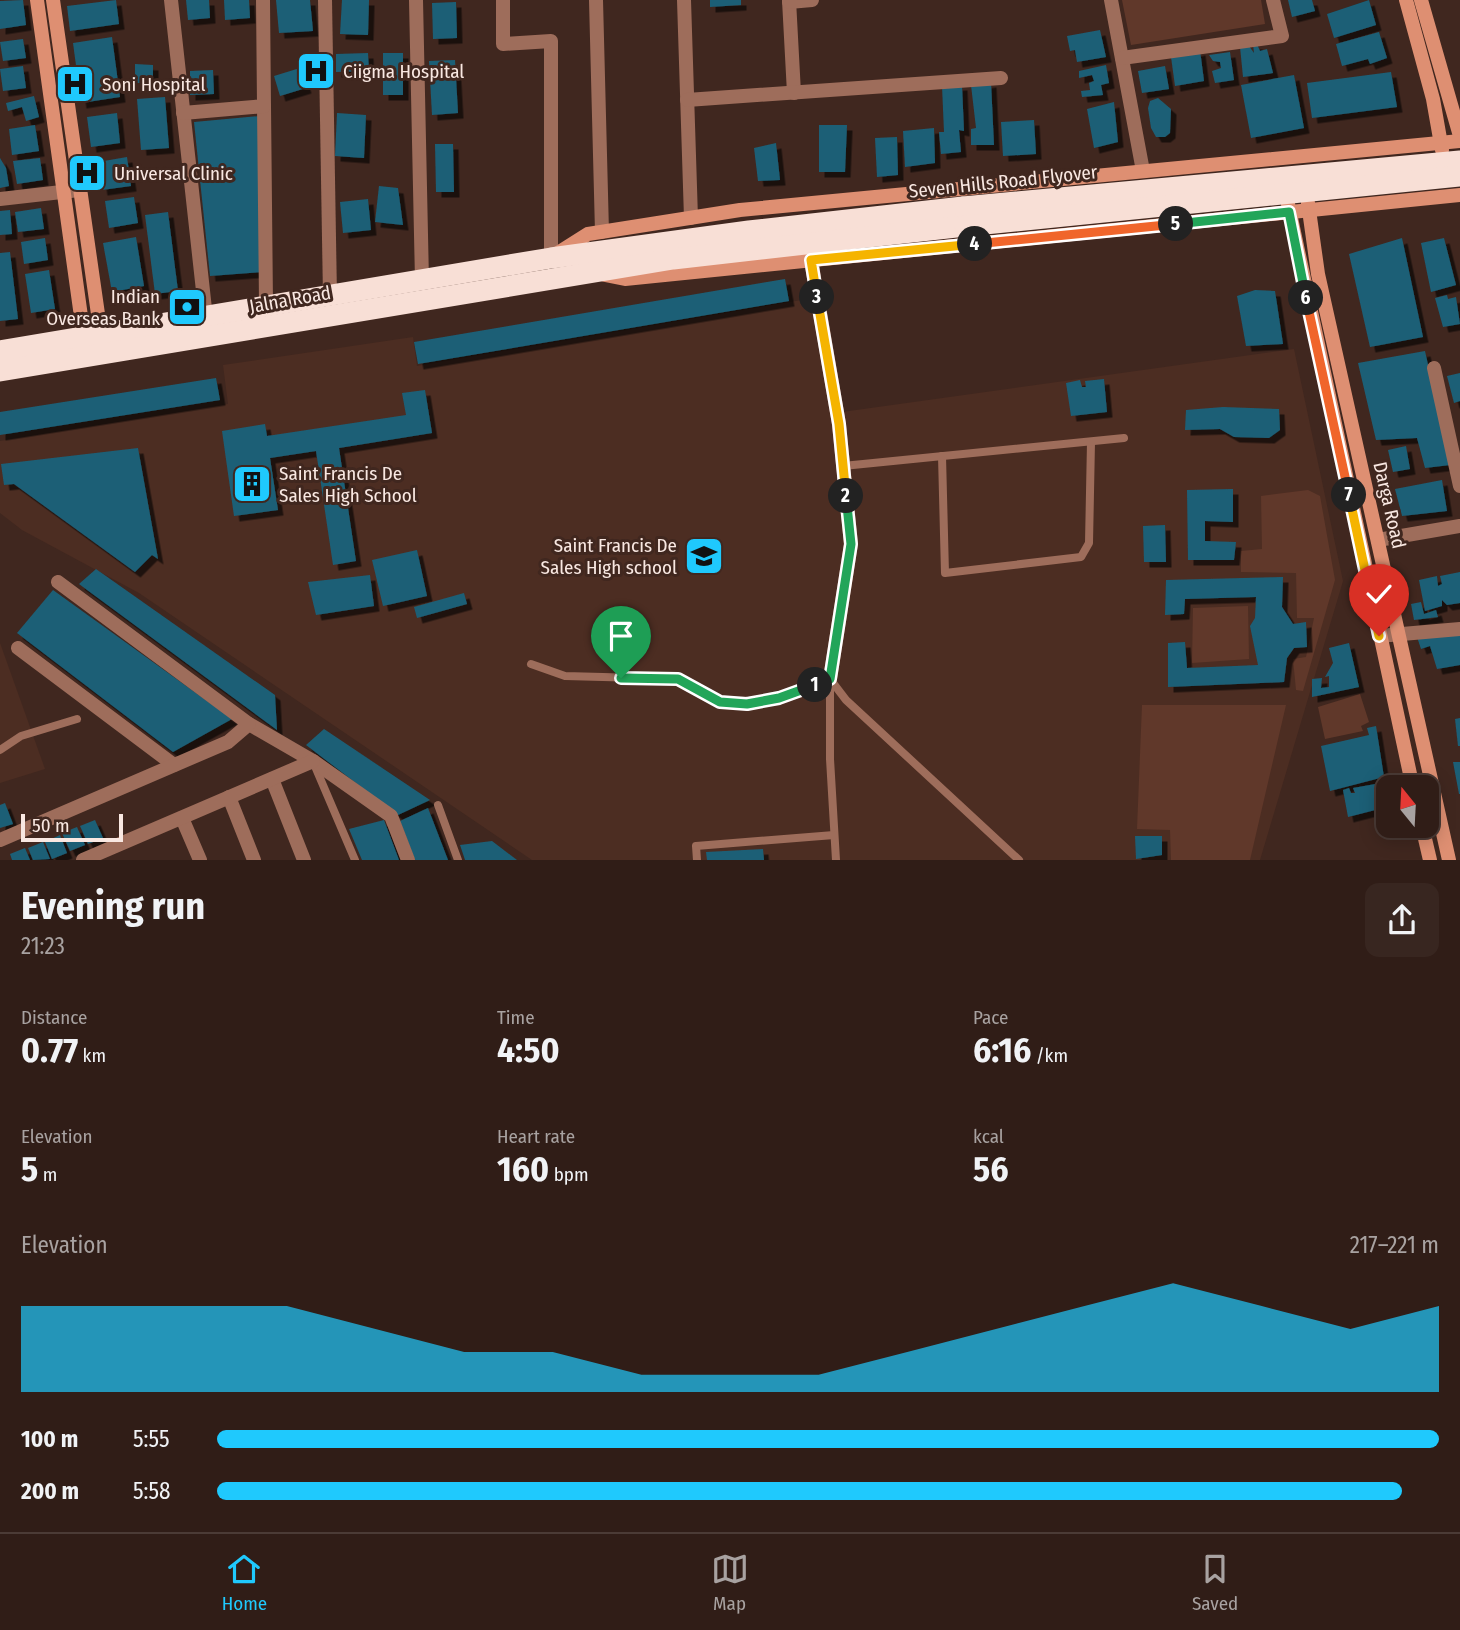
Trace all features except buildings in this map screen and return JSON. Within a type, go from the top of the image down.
[{"type":"highway","name":"Seven Hills Road Flyover","points":[[551,258],[598,242],[1460,161]]},
{"type":"highway","points":[[587,272],[965,226],[1460,176]]},
{"type":"highway","name":"Jalna Road","points":[[0,351],[551,258]]},
{"type":"highway","name":"Jalna Road","points":[[0,371],[587,272]]},
{"type":"street","points":[[37,0],[64,192],[93,337]]},
{"type":"street","points":[[53,0],[79,190],[93,337]]},
{"type":"street","points":[[171,0],[206,317]]},
{"type":"street","points":[[263,0],[267,304]]},
{"type":"street","points":[[325,0],[330,297]]},
{"type":"street","points":[[416,0],[422,281]]},
{"type":"street","points":[[503,0],[503,44],[551,41],[551,258]]},
{"type":"street","points":[[596,0],[598,242],[691,218],[740,210],[1441,143],[1460,139],[1421,0]]},
{"type":"street","points":[[684,0],[691,218]]},
{"type":"street","points":[[794,93],[789,1],[811,0]]},
{"type":"street","points":[[1111,0],[1143,172]]},
{"type":"street","points":[[1122,58],[1282,36],[1273,0]]},
{"type":"street","points":[[587,272],[625,279],[1453,196],[1406,0]]},
{"type":"street","points":[[687,100],[1001,78]]},
{"type":"street","points":[[183,113],[264,106]]},
{"type":"street","name":"Darga Road","points":[[1302,156],[1318,274],[1449,860]]},
{"type":"street","name":"Darga Road","points":[[1281,158],[1289,212],[1410,775]]},
{"type":"street","points":[[0,198],[79,190]]},
{"type":"street","points":[[811,260],[843,466],[851,544],[830,679]]},
{"type":"street","points":[[1434,368],[1460,486]]},
{"type":"street","points":[[1378,540],[1460,526]]},
{"type":"street","points":[[58,582],[249,724],[313,761],[391,816],[408,860]]},
{"type":"street","points":[[1379,636],[1460,629]]},
{"type":"street","points":[[18,648],[174,765]]},
{"type":"street","points":[[0,840],[228,741],[249,724]]},
{"type":"street","points":[[83,860],[313,761]]},
{"type":"street","points":[[272,779],[304,860]]},
{"type":"street","points":[[229,797],[254,860]]},
{"type":"street","points":[[183,817],[200,860]]},
{"type":"street","points":[[1425,838],[1430,860]]},
{"type":"street","points":[[120,845],[125,860]]},
{"type":"lane","points":[[843,466],[1124,439]]},
{"type":"lane","points":[[942,456],[945,573],[1081,557],[1089,544],[1091,442]]},
{"type":"lane","points":[[531,664],[565,676],[678,679],[720,702],[747,704],[779,698],[830,679]]},
{"type":"lane","points":[[830,679],[836,860]]},
{"type":"lane","points":[[830,679],[846,699],[1019,860]]},
{"type":"lane","points":[[0,750],[21,736],[77,719]]},
{"type":"lane","points":[[313,761],[355,860]]},
{"type":"lane","points":[[438,805],[458,860]]},
{"type":"lane","points":[[697,860],[696,846],[834,835]]},
{"type":"shaded area","points":[[1122,0],[1261,0],[1265,24],[1131,45]]},
{"type":"shaded area","name":"Saint Francis De Sales High school","points":[[825,296],[842,412],[1294,349],[1343,581],[1260,860],[532,860],[139,593],[22,530],[0,513],[0,441],[228,404],[223,365],[413,337],[417,366]]},
{"type":"shaded area","points":[[1308,490],[1320,496],[1335,580],[1303,691],[1296,690],[1293,659],[1306,657],[1314,618],[1297,618],[1296,573],[1241,572],[1241,551],[1262,549],[1261,496]]},
{"type":"shaded area","points":[[1248,606],[1249,659],[1192,663],[1193,608]]},
{"type":"shaded area","points":[[0,643],[45,769],[0,783]]},
{"type":"shaded area","points":[[1360,694],[1369,722],[1361,726],[1363,731],[1325,739],[1318,707]]},
{"type":"shaded area","points":[[1142,705],[1286,705],[1250,860],[1171,860],[1170,830],[1137,829]]},
{"type":"place","name":"Ciigma Hospital","points":[[316,71]]},
{"type":"place","name":"Soni Hospital","points":[[75,84]]},
{"type":"place","name":"Universal Clinic","points":[[87,173]]},
{"type":"place","name":"Indian Overseas Bank","points":[[187,307]]},
{"type":"place","name":"Saint Francis De Sales High School","points":[[252,484]]},
{"type":"place","name":"Saint Francis De Sales High school","points":[[704,556]]},
{"type":"route","points":[[621,678],[678,679],[720,702],[747,704],[779,698],[830,679],[851,544],[839,424],[811,260],[1289,212],[1379,636]]}]
